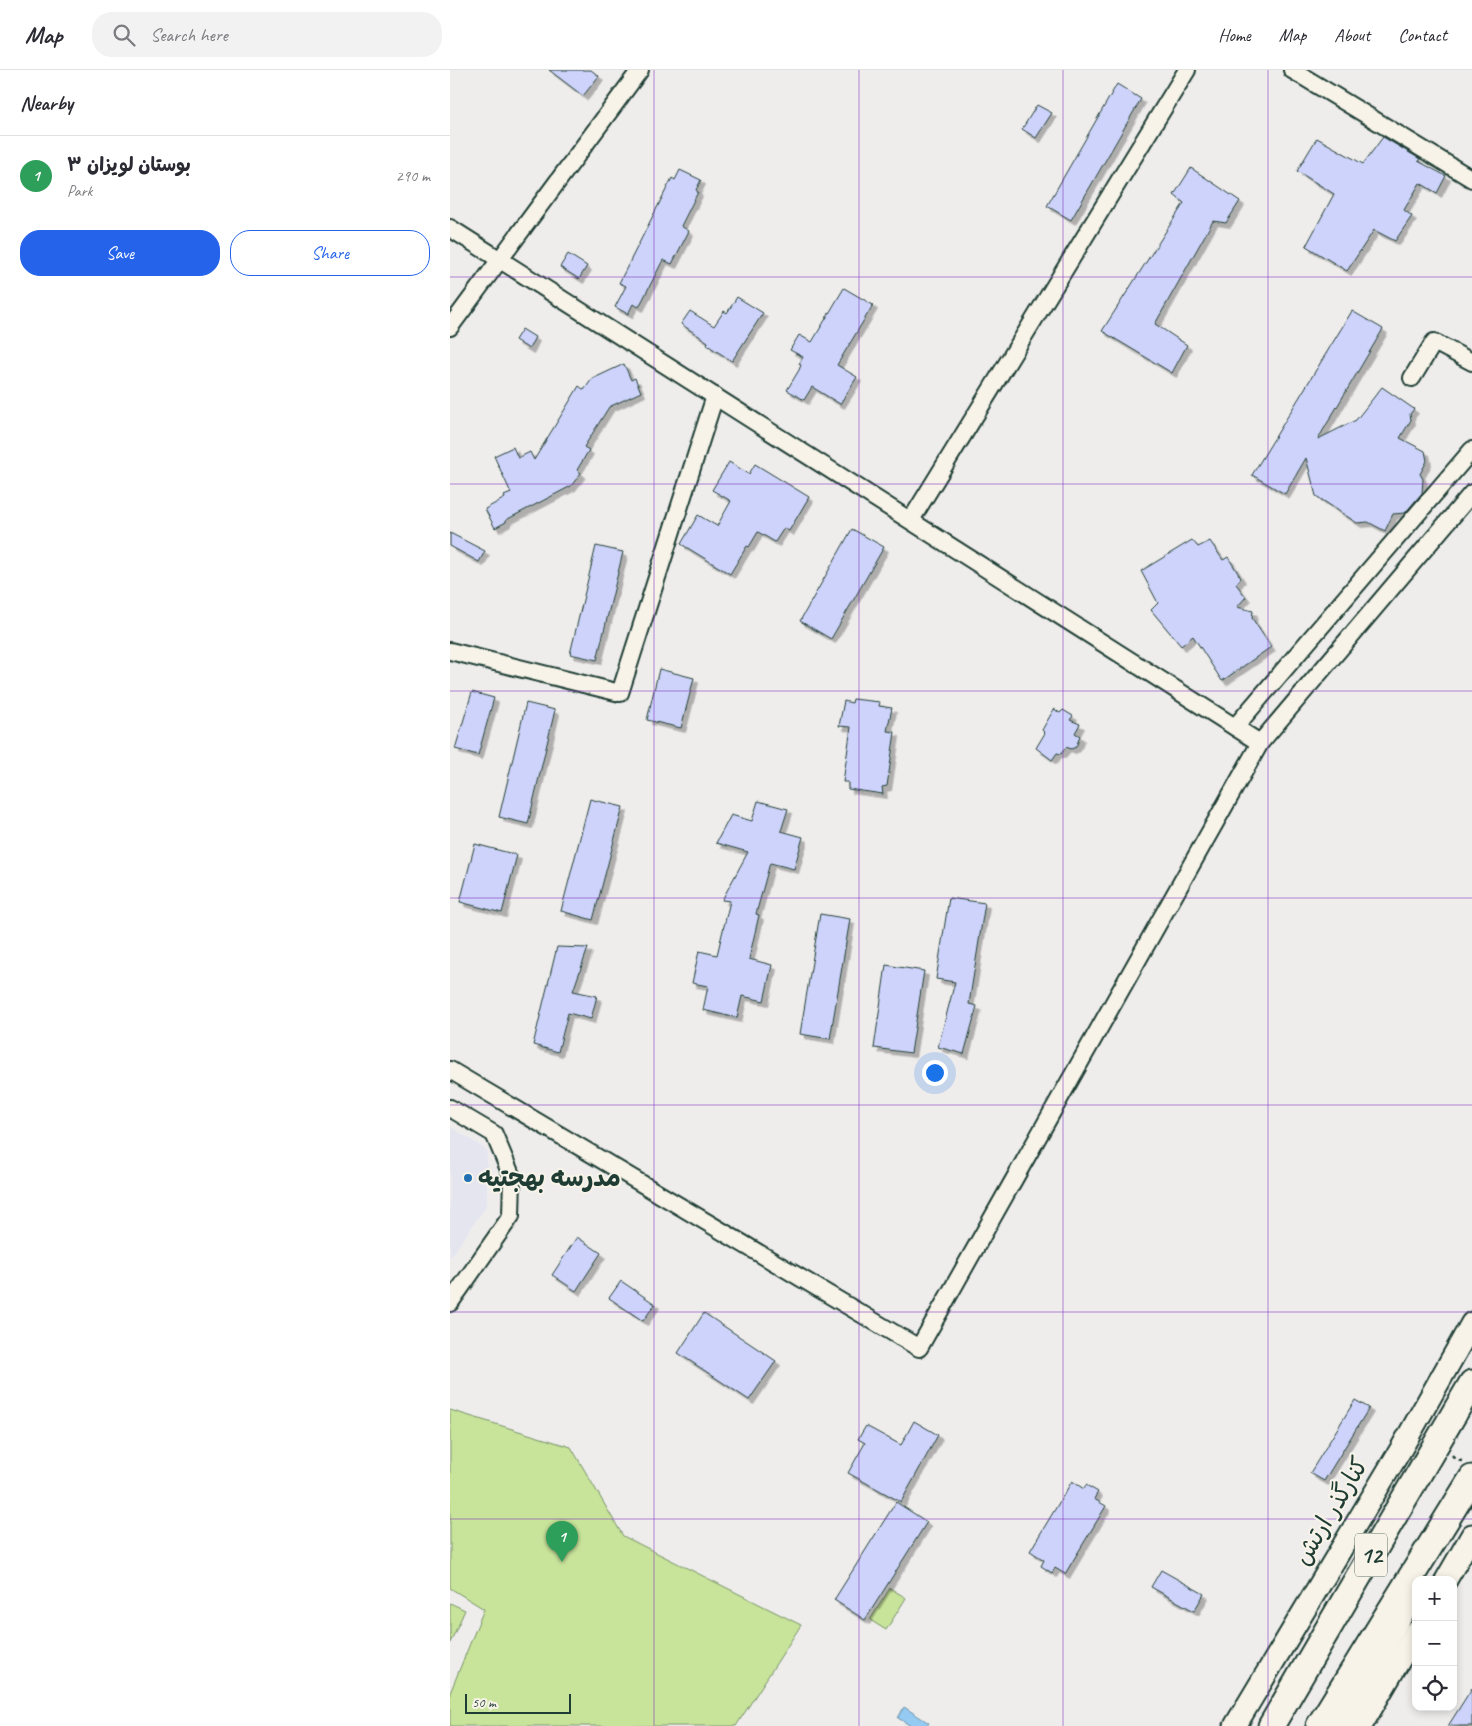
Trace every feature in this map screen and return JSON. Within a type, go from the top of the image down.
[{"type":"highway","name":"12","points":[[1271,1726],[1470,1385]]},
{"type":"highway","name":"12","points":[[1320,1726],[1472,1478]]},
{"type":"main road","name":"کنارگذر ارتش","points":[[1235,1726],[1401,1448],[1472,1323]]},
{"type":"main road","points":[[1424,1576],[1472,1485]]},
{"type":"main road","points":[[1448,1576],[1472,1535]]},
{"type":"main road","points":[[1344,1726],[1412,1598]]},
{"type":"main road","points":[[1361,1726],[1412,1639]]},
{"type":"street","points":[[450,327],[640,70]]},
{"type":"street","points":[[910,520],[1187,70]]},
{"type":"street","points":[[1292,70],[1468,183]]},
{"type":"street","points":[[450,228],[1260,743]]},
{"type":"street","points":[[1412,378],[1434,342],[1472,362]]},
{"type":"street","points":[[450,651],[620,693],[715,396]]},
{"type":"street","points":[[1235,727],[1472,450]]},
{"type":"street","points":[[450,1070],[919,1348],[1260,743],[1472,494]]},
{"type":"street","points":[[450,1108],[494,1134],[512,1176],[511,1216],[450,1303]]},
{"type":"shaded area","name":"مدرسه بهجتیه","points":[[450,1126],[487,1150],[487,1205],[450,1258]]},
{"type":"green space","points":[[450,1410],[571,1447],[623,1536],[801,1625],[736,1726],[450,1726],[450,1693],[484,1609],[450,1588]]},
{"type":"green space","points":[[890,1588],[906,1598],[886,1630],[870,1620]]},
{"type":"green space","points":[[450,1603],[465,1610],[450,1643]]},
{"type":"water","points":[[904,1707],[929,1723],[927,1726],[911,1726],[898,1718]]},
{"type":"building","points":[[549,70],[591,70],[599,76],[583,96]]},
{"type":"building","points":[[1117,84],[1141,99],[1071,220],[1047,206]]},
{"type":"building","points":[[1037,105],[1052,113],[1036,138],[1022,129]]},
{"type":"building","points":[[1383,137],[1420,159],[1418,161],[1446,176],[1437,193],[1420,183],[1404,210],[1412,216],[1395,241],[1374,230],[1347,271],[1306,246],[1334,194],[1297,171],[1317,138],[1363,164]]},
{"type":"building","points":[[1191,168],[1240,201],[1226,223],[1213,221],[1155,324],[1187,345],[1172,373],[1102,331],[1184,203],[1174,195]]},
{"type":"building","points":[[680,170],[701,180],[696,190],[698,192],[681,226],[689,231],[672,264],[663,260],[639,307],[633,304],[628,314],[615,307],[626,286],[619,283],[672,178],[675,180]]},
{"type":"building","points":[[568,254],[587,266],[579,279],[560,267]]},
{"type":"building","points":[[844,288],[873,305],[837,365],[857,377],[840,404],[812,387],[804,400],[787,390],[799,370],[801,365],[799,364],[803,357],[790,350],[799,335],[812,342]]},
{"type":"building","points":[[737,297],[763,313],[732,361],[707,345],[708,342],[681,324],[690,311],[714,326],[724,311],[727,313]]},
{"type":"building","points":[[1352,311],[1383,329],[1318,439],[1356,420],[1382,387],[1414,409],[1410,414],[1411,420],[1400,438],[1425,451],[1427,461],[1420,474],[1423,479],[1422,493],[1405,513],[1393,514],[1385,531],[1368,522],[1357,523],[1316,496],[1306,458],[1285,494],[1252,475]]},
{"type":"building","points":[[522,329],[535,337],[529,349],[515,340]]},
{"type":"building","points":[[624,364],[631,380],[635,378],[641,392],[609,407],[584,447],[589,450],[577,470],[581,473],[571,486],[506,520],[506,522],[495,528],[485,509],[511,493],[494,456],[513,447],[518,458],[530,452],[534,460],[579,386],[584,390],[592,379]]},
{"type":"building","points":[[729,462],[749,474],[755,464],[809,497],[789,531],[784,528],[775,542],[758,532],[730,574],[681,544],[698,515],[717,526],[731,501],[712,490]]},
{"type":"building","points":[[852,529],[884,547],[831,639],[800,621]]},
{"type":"building","points":[[450,533],[485,551],[479,562],[450,546]]},
{"type":"building","points":[[1192,540],[1198,547],[1210,541],[1223,560],[1228,557],[1241,578],[1236,584],[1246,597],[1237,607],[1253,611],[1252,618],[1271,647],[1222,681],[1193,636],[1181,646],[1151,610],[1158,603],[1141,571]]},
{"type":"building","points":[[596,546],[623,552],[597,660],[570,654]]},
{"type":"building","points":[[659,669],[694,678],[681,728],[647,720]]},
{"type":"building","points":[[472,692],[494,698],[478,755],[455,749]]},
{"type":"building","points":[[853,699],[880,702],[879,706],[892,708],[887,731],[895,732],[887,786],[882,787],[883,794],[848,789],[848,782],[843,782],[851,727],[839,726],[844,701],[852,703]]},
{"type":"building","points":[[526,703],[555,710],[528,824],[499,817]]},
{"type":"building","points":[[1054,709],[1060,713],[1063,710],[1073,716],[1070,720],[1080,724],[1075,733],[1080,736],[1076,747],[1071,749],[1066,747],[1061,754],[1057,753],[1052,760],[1036,748],[1045,733],[1042,730]]},
{"type":"building","points":[[590,799],[623,807],[593,920],[561,911]]},
{"type":"building","points":[[758,801],[788,809],[781,831],[803,837],[794,869],[770,863],[756,914],[759,915],[749,959],[772,965],[764,1001],[742,996],[737,1018],[703,1010],[708,986],[692,983],[699,951],[717,955],[730,901],[722,900],[748,852],[716,843],[731,815],[752,821]]},
{"type":"building","points":[[475,844],[517,855],[502,913],[460,902]]},
{"type":"building","points":[[949,898],[985,903],[969,1004],[977,1006],[964,1054],[938,1047],[955,982],[936,979]]},
{"type":"building","points":[[820,914],[850,919],[830,1039],[800,1034]]},
{"type":"building","points":[[557,947],[588,948],[573,991],[597,996],[591,1019],[568,1013],[558,1052],[533,1045]]},
{"type":"building","points":[[886,965],[924,971],[911,1053],[874,1048]]},
{"type":"building","points":[[577,1237],[601,1253],[576,1291],[552,1275]]},
{"type":"building","points":[[621,1281],[655,1304],[643,1321],[609,1298]]},
{"type":"building","points":[[704,1313],[776,1361],[749,1400],[678,1353]]},
{"type":"building","points":[[1355,1400],[1369,1408],[1324,1481],[1310,1473]]},
{"type":"building","points":[[914,1421],[938,1435],[901,1502],[848,1473],[865,1443],[858,1439],[866,1426],[901,1445]]},
{"type":"building","points":[[1072,1481],[1084,1489],[1086,1485],[1098,1492],[1094,1499],[1106,1506],[1065,1574],[1055,1568],[1052,1573],[1041,1566],[1044,1560],[1030,1551]]},
{"type":"building","points":[[896,1502],[927,1522],[865,1620],[834,1600]]},
{"type":"building","points":[[1161,1570],[1204,1594],[1194,1611],[1151,1587]]},
{"type":"building","points":[[1472,1688],[1472,1726],[1448,1726]]},
{"type":"place","name":"مدرسه بهجتیه","points":[[468,1178]]},
{"type":"place","name":"بوستان لویزان ۳","points":[[562,1562]]}]
